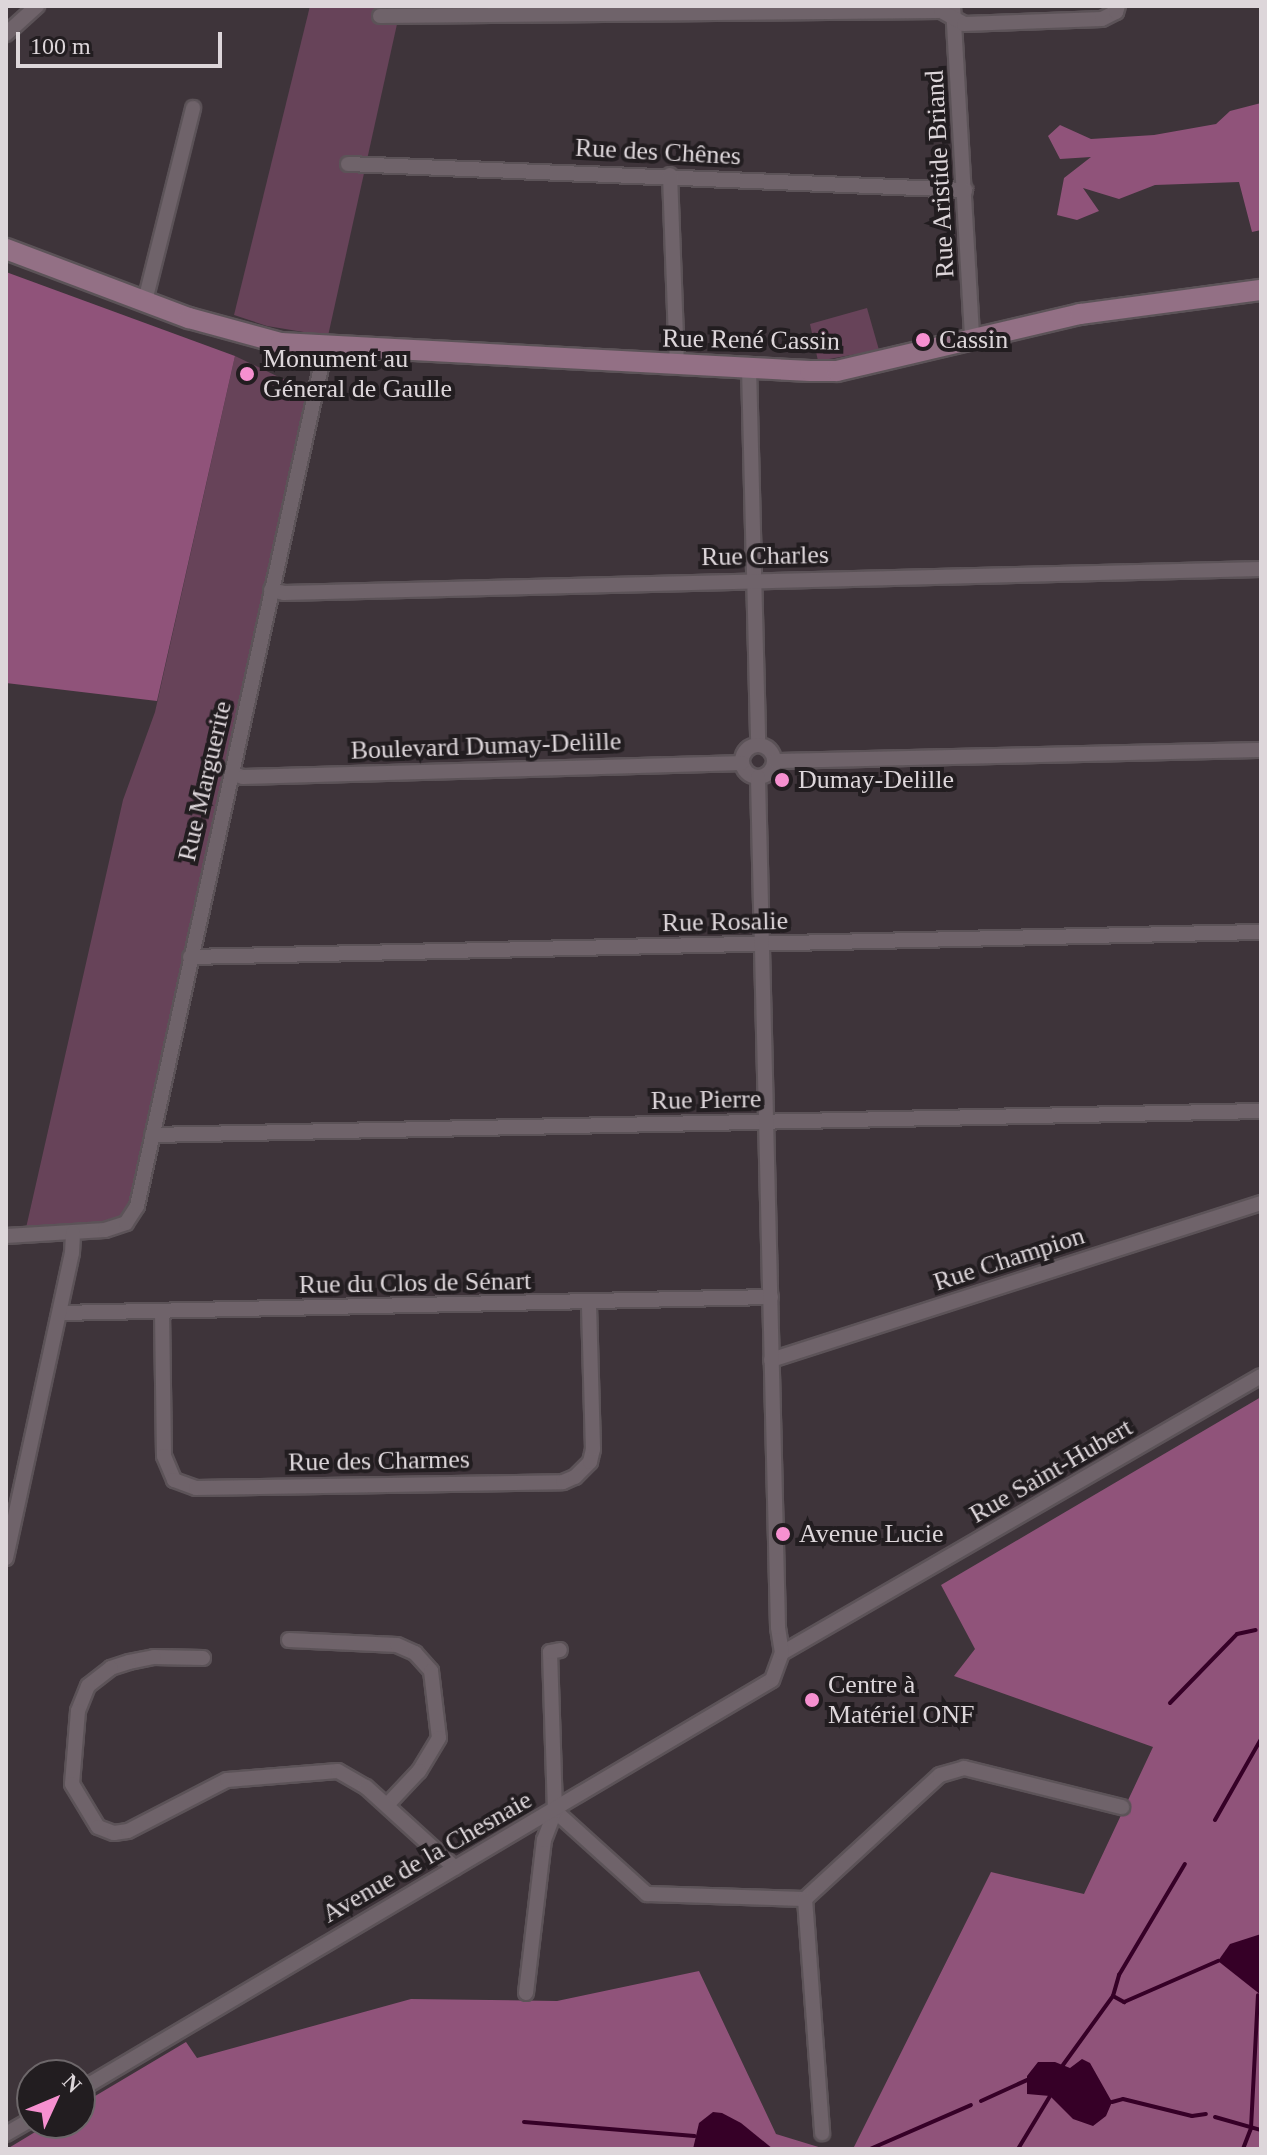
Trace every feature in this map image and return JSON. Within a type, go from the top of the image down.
[{"type":"main road","name":"Rue René Cassin","points":[[6,249],[203,322],[281,343],[837,371],[1080,314],[1261,290]]},
{"type":"street","points":[[6,34],[37,6]]},
{"type":"street","points":[[380,16],[663,8],[941,11],[953,12],[964,24],[1102,19],[1116,12],[1118,6]]},
{"type":"street","name":"Rue Aristide Briand","points":[[953,12],[972,339]]},
{"type":"street","points":[[145,301],[193,108]]},
{"type":"street","name":"Rue des Chênes","points":[[348,164],[670,175],[790,185],[965,190]]},
{"type":"street","points":[[670,175],[677,365]]},
{"type":"street","points":[[281,343],[306,354],[321,367]]},
{"type":"street","name":"Rue Marguerite","points":[[73,1233],[105,1230],[126,1223],[137,1206],[321,367],[338,347]]},
{"type":"street","points":[[749,367],[758,745]]},
{"type":"street","name":"Rue Charles","points":[[271,590],[284,593],[1261,569]]},
{"type":"street","points":[[758,745],[771,751],[775,761],[768,775],[758,777],[749,774],[742,763],[747,749],[758,745]]},
{"type":"street","points":[[775,761],[1261,750]]},
{"type":"street","name":"Boulevard Dumay-Delille","points":[[233,774],[243,777],[742,763]]},
{"type":"street","points":[[758,777],[778,1627],[782,1653]]},
{"type":"street","name":"Rue Rosalie","points":[[190,957],[1261,932]]},
{"type":"street","name":"Rue Pierre","points":[[152,1135],[1261,1111]]},
{"type":"street","name":"Rue Champion","points":[[771,1360],[1261,1203]]},
{"type":"street","points":[[6,1236],[73,1233],[60,1313],[6,1558]]},
{"type":"street","name":"Rue du Clos de Sénart","points":[[60,1313],[771,1297]]},
{"type":"street","name":"Rue des Charmes","points":[[162,1312],[164,1456],[174,1480],[196,1488],[563,1482],[575,1477],[590,1462],[593,1449],[589,1303]]},
{"type":"street","name":"Rue Saint-Hubert","points":[[782,1653],[1261,1376]]},
{"type":"street","points":[[289,1640],[397,1645],[415,1653],[431,1671],[439,1738],[419,1771],[387,1805]]},
{"type":"street","points":[[526,1993],[544,1840],[555,1811],[550,1652],[560,1650]]},
{"type":"street","name":"Avenue de la Chesnaie","points":[[96,2081],[772,1680],[782,1653]]},
{"type":"street","points":[[203,1658],[154,1657],[129,1662],[111,1668],[88,1686],[78,1711],[72,1784],[98,1827],[114,1833],[128,1831],[227,1780],[338,1771],[387,1805],[455,1868]]},
{"type":"street","points":[[555,1811],[647,1894],[805,1899],[940,1775],[964,1768],[1122,1807]]},
{"type":"street","points":[[805,1899],[822,2133]]},
{"type":"shaded area","points":[[310,6],[401,6],[328,336],[267,326],[234,315]]},
{"type":"shaded area","points":[[1261,103],[1261,230],[1252,232],[1239,182],[1155,185],[1119,199],[1083,188],[1099,211],[1077,220],[1057,215],[1064,178],[1091,157],[1060,159],[1048,136],[1060,125],[1091,139],[1154,135],[1216,124],[1230,111]]},
{"type":"shaded area","points":[[6,272],[235,356],[157,701],[6,683]]},
{"type":"shaded area","points":[[867,308],[879,350],[818,361],[810,324]]},
{"type":"shaded area","points":[[235,356],[310,392],[128,1211],[112,1224],[26,1228],[123,800],[155,712]]},
{"type":"shaded area","points":[[1261,1397],[1261,2149],[853,2149],[991,1872],[1084,1894],[1153,1747],[954,1676],[975,1649],[941,1585]]},
{"type":"shaded area","points":[[1261,1934],[1261,1995],[1218,1961],[1230,1944]]},
{"type":"shaded area","points":[[699,1971],[776,2134],[825,2149],[7,2149],[24,2139],[96,2139],[96,2095],[186,2042],[197,2058],[411,1999],[557,2001]]},
{"type":"shaded area","points":[[1082,2059],[1090,2063],[1112,2102],[1106,2116],[1093,2126],[1073,2119],[1050,2096],[1027,2094],[1027,2076],[1038,2062],[1055,2062],[1070,2068]]},
{"type":"shaded area","points":[[713,2112],[741,2123],[773,2149],[693,2149],[699,2123]]},
{"type":"waterway","points":[[1170,1703],[1237,1634],[1256,1630]]},
{"type":"waterway","points":[[1215,1820],[1261,1739]]},
{"type":"waterway","points":[[1063,2065],[1113,1996],[1119,1975],[1185,1864]]},
{"type":"waterway","points":[[1113,1996],[1124,2002],[1218,1961]]},
{"type":"waterway","points":[[1243,2149],[1251,2128],[1258,1995]]},
{"type":"waterway","points":[[981,2101],[1027,2080]]},
{"type":"waterway","points":[[1018,2149],[1050,2096]]},
{"type":"waterway","points":[[1112,2102],[1123,2099],[1192,2116],[1206,2114]]},
{"type":"waterway","points":[[870,2149],[971,2105]]},
{"type":"waterway","points":[[1215,2117],[1261,2130]]},
{"type":"waterway","points":[[524,2122],[694,2136]]},
{"type":"place","name":"Cassin","points":[[923,340]]},
{"type":"place","name":"Monument au Géneral de Gaulle","points":[[247,374]]},
{"type":"place","name":"Dumay-Delille","points":[[782,780]]},
{"type":"place","name":"Avenue Lucie","points":[[783,1534]]},
{"type":"place","name":"Centre à Matériel ONF","points":[[812,1700]]}]
